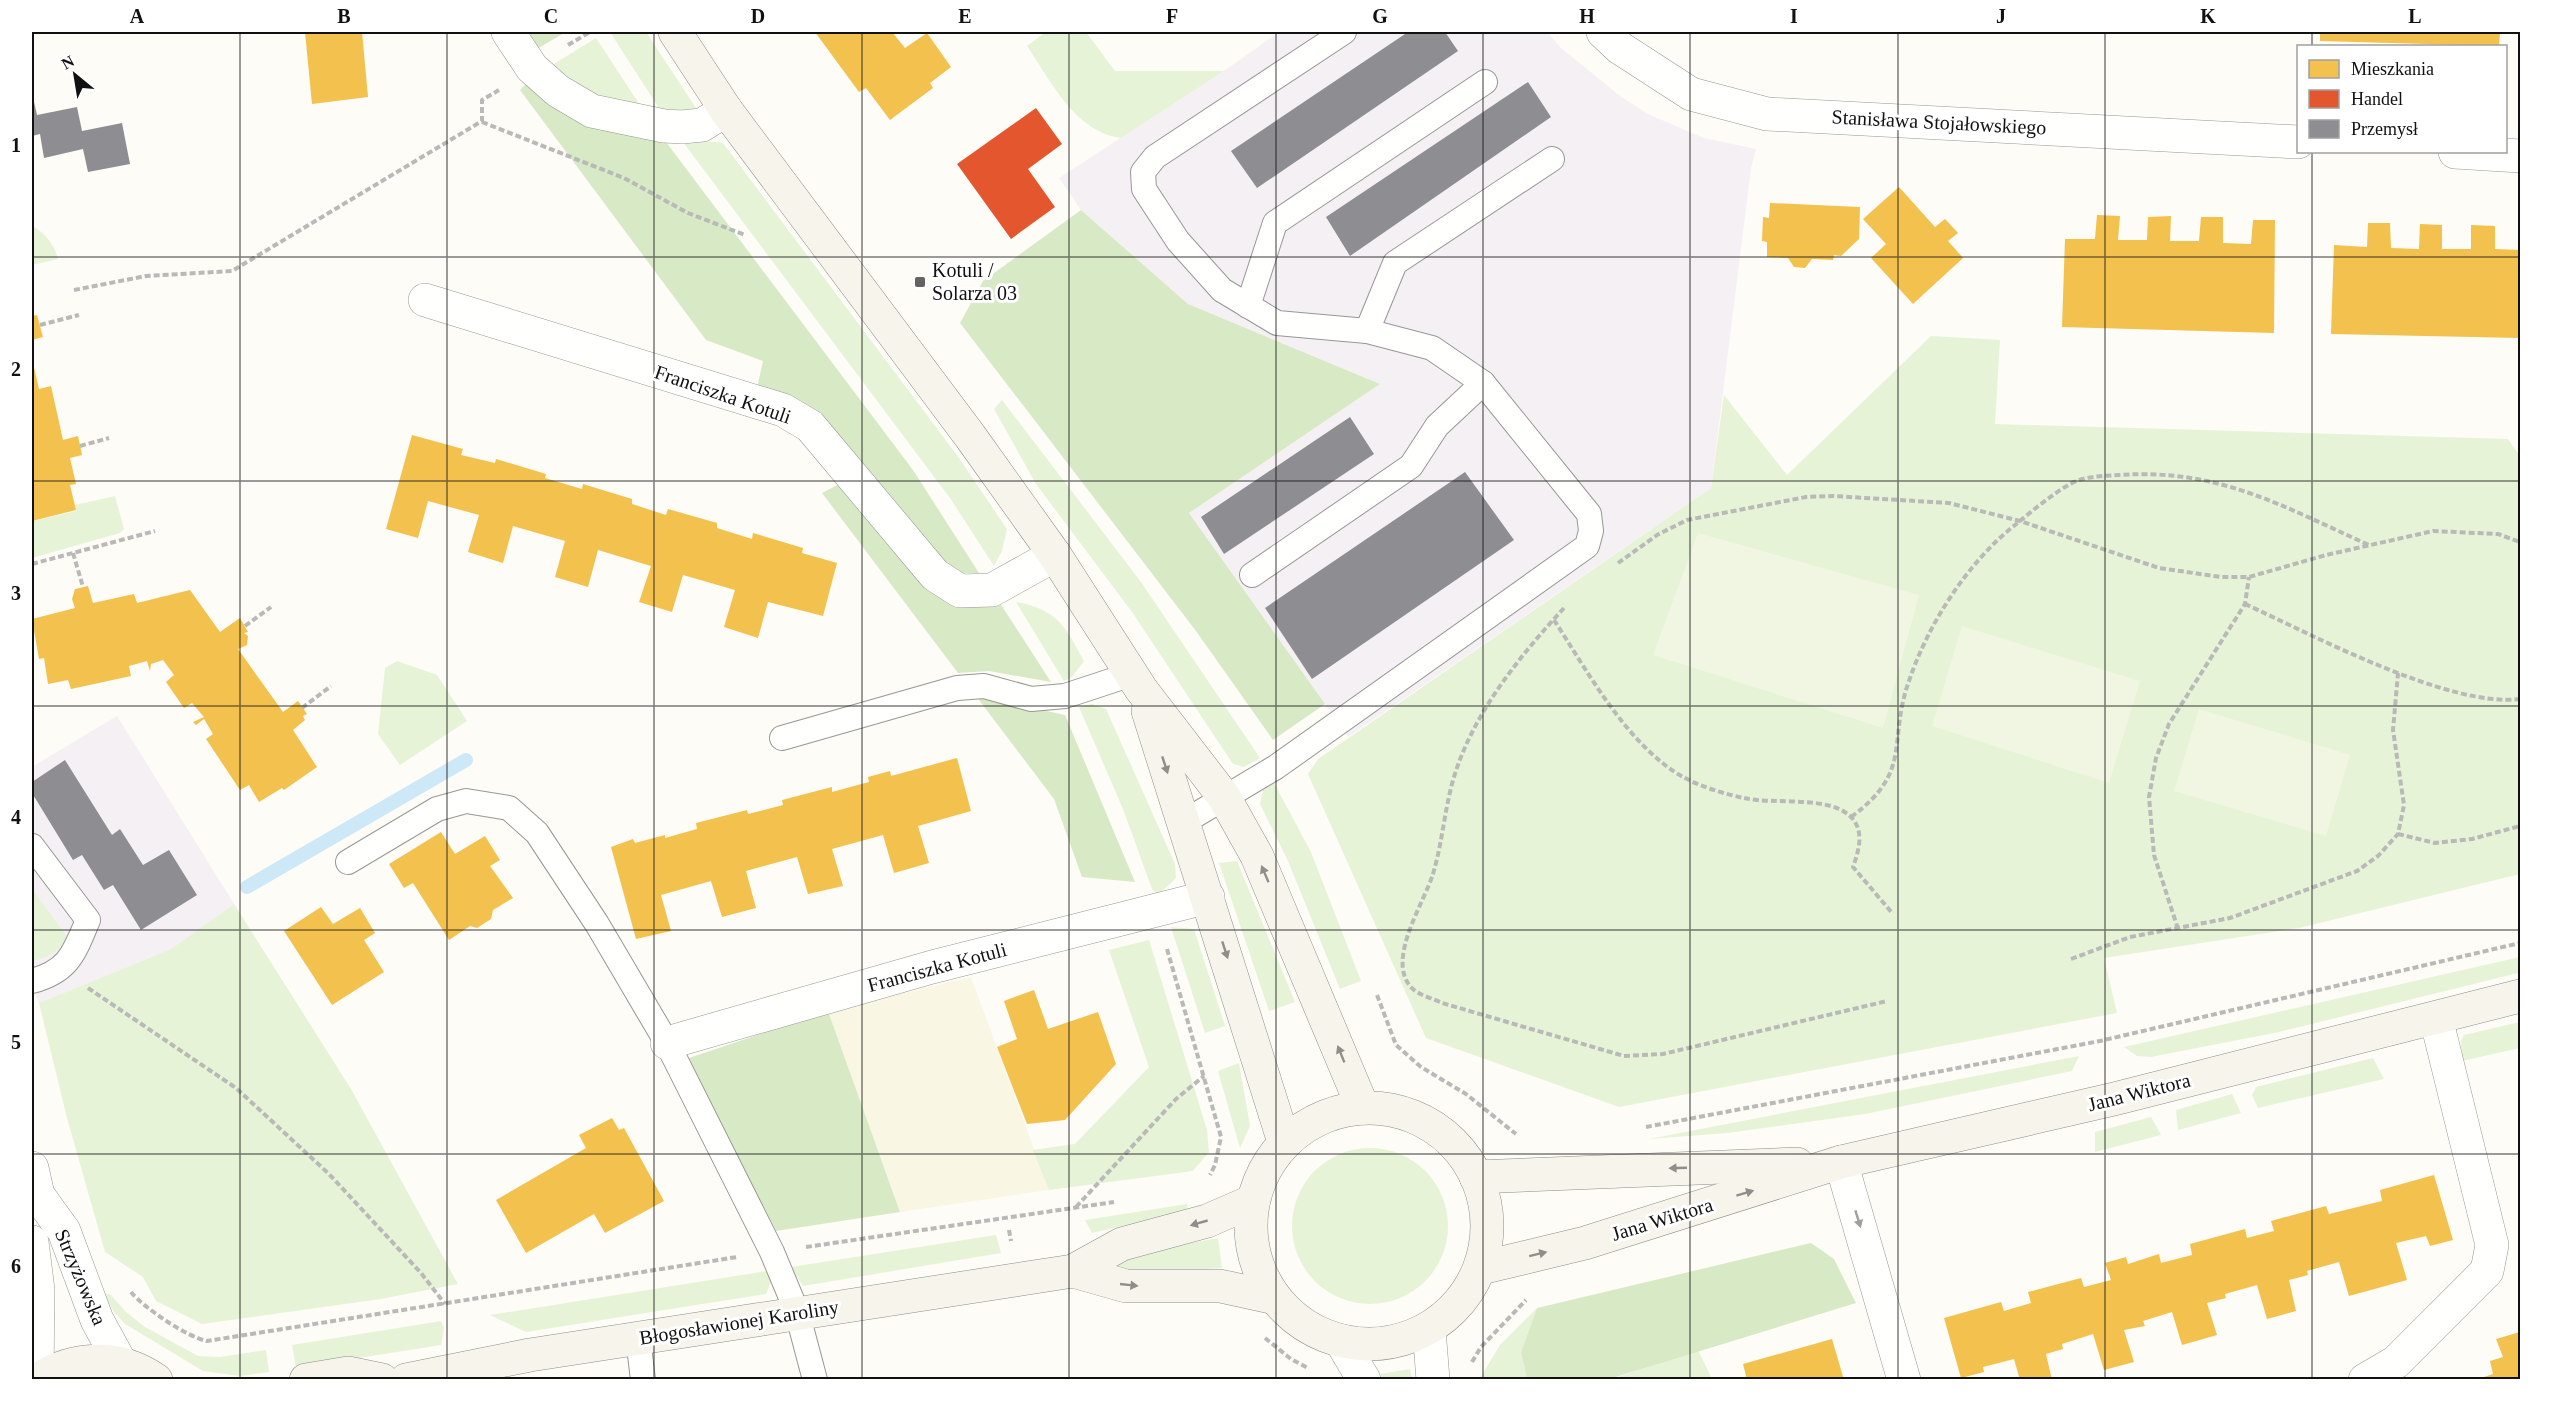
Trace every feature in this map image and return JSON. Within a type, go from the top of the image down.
[{"type":"street","points":[[508,32],[532,68],[558,91],[592,111],[664,126],[682,127],[702,125],[726,110]]},
{"type":"street","points":[[675,32],[726,110],[970,436],[1055,555],[1136,681],[1224,797],[1257,856],[1363,1108]]},
{"type":"street","name":"Stanisława Stojałowskiego","points":[[1603,32],[1620,48],[1691,94],[1767,114],[2297,142]]},
{"type":"street","points":[[2470,153],[2520,156]]},
{"type":"street","name":"Franciszka Kotuli","points":[[425,300],[783,410],[810,426],[935,575],[960,591],[999,589],[1055,555]]},
{"type":"street","points":[[1136,681],[1184,822],[1284,1142]]},
{"type":"street","name":"Franciszka Kotuli","points":[[667,1043],[932,967],[1208,897]]},
{"type":"street","name":"Jana Wiktora","points":[[1481,1268],[1585,1243],[1841,1162],[2114,1099],[2520,996]]},
{"type":"street","points":[[2365,1380],[2396,1362],[2487,1271],[2493,1245],[2436,1018]]},
{"type":"street","points":[[1363,1108],[1397,1111],[1430,1123],[1456,1147],[1476,1177],[1483,1200],[1486,1243],[1481,1268],[1454,1310],[1429,1329],[1386,1344],[1341,1341],[1305,1326],[1275,1298],[1262,1276],[1254,1252],[1251,1227],[1253,1201],[1259,1184],[1284,1142],[1308,1124],[1335,1113],[1363,1108]]},
{"type":"street","points":[[1841,1162],[1904,1380]]},
{"type":"street","name":"Jana Wiktora","points":[[1476,1177],[1841,1162]]},
{"type":"street","name":"Strzyżowska","points":[[32,1235],[35,1181]]},
{"type":"street","name":"Strzyżowska","points":[[35,1181],[64,1231],[97,1320],[120,1362]]},
{"type":"street","name":"Błogosławionej Karoliny","points":[[406,1380],[638,1338],[1072,1271],[1122,1244],[1207,1221],[1253,1201]]},
{"type":"street","name":"Strzyżowska","points":[[32,1242],[38,1290],[37,1379]]},
{"type":"street","name":"Błogosławionej Karoliny","points":[[1072,1271],[1126,1286],[1220,1286],[1275,1298]]},
{"type":"street","points":[[1429,1329],[1433,1380]]},
{"type":"street","points":[[1341,1341],[1364,1380]]},
{"type":"street","points":[[37,1379],[55,1369],[94,1360],[120,1362],[144,1371],[156,1380]]},
{"type":"street","points":[[306,1380],[348,1373],[382,1380]]},
{"type":"lane","points":[[1184,822],[1276,767],[1587,546],[1591,531],[1589,514],[1483,383],[1432,348],[1367,331],[1277,323],[1222,290],[1178,241],[1144,189],[1143,172],[1155,157],[1344,32]]},
{"type":"lane","points":[[1248,306],[1275,223],[1485,82]]},
{"type":"lane","points":[[1367,331],[1395,263],[1551,159]]},
{"type":"lane","points":[[1252,575],[1411,466],[1437,426],[1483,383]]},
{"type":"lane","points":[[782,738],[957,688],[984,686],[1031,699],[1065,696],[1136,681]]},
{"type":"lane","points":[[348,862],[437,809],[466,801],[508,808],[537,833],[597,924],[667,1043],[772,1252],[797,1312],[815,1380]]},
{"type":"lane","points":[[32,846],[88,920],[76,950],[63,968],[47,977],[32,981]]},
{"type":"lane","points":[[638,1338],[643,1380]]},
{"type":"path","points":[[482,100],[482,121]]},
{"type":"path","points":[[482,121],[624,178],[688,213],[745,235]]},
{"type":"path","points":[[74,290],[146,276],[232,271],[482,121]]},
{"type":"path","points":[[40,325],[80,315]]},
{"type":"path","points":[[80,446],[109,438]]},
{"type":"path","points":[[1851,817],[1867,805],[1888,781],[1896,757],[1902,700],[1910,678],[1970,567],[2020,521],[2070,484],[2090,477],[2156,472],[2199,478],[2244,489],[2370,546]]},
{"type":"path","points":[[1609,570],[1657,535],[1687,520],[1806,497],[1833,496],[1949,503],[2020,521],[2159,568],[2190,574],[2249,577],[2433,531],[2498,534],[2520,542]]},
{"type":"path","points":[[32,564],[155,531]]},
{"type":"path","points":[[73,554],[83,587]]},
{"type":"path","points":[[2178,929],[2154,855],[2149,797],[2156,758],[2169,724],[2245,604],[2249,577]]},
{"type":"path","points":[[2245,604],[2398,673],[2479,698],[2500,702],[2520,699]]},
{"type":"path","points":[[1567,606],[1520,659],[1488,704],[1456,773],[1432,876],[1403,949],[1403,967],[1410,985],[1422,994],[1442,1002],[1624,1056],[1640,1057],[1663,1054],[1887,1001]]},
{"type":"path","points":[[245,626],[271,607]]},
{"type":"path","points":[[1554,620],[1628,727],[1658,757],[1683,777],[1744,798],[1782,804],[1827,804],[1851,817],[1860,836],[1853,867],[1893,914]]},
{"type":"path","points":[[2071,959],[2130,937],[2230,918],[2357,871],[2378,856],[2398,834],[2404,805],[2392,730],[2398,673]]},
{"type":"path","points":[[302,708],[331,686]]},
{"type":"path","points":[[2398,834],[2435,843],[2472,839],[2520,826]]},
{"type":"path","points":[[1156,911],[1221,1137],[1215,1165],[1205,1183]]},
{"type":"path","points":[[1637,1129],[2100,1041],[2520,943]]},
{"type":"path","points":[[63,968],[101,998],[155,1031],[236,1088],[329,1174],[421,1273],[445,1304]]},
{"type":"path","points":[[1377,995],[1396,1045],[1421,1067],[1466,1094],[1520,1138]]},
{"type":"path","points":[[1075,1208],[1176,1099],[1204,1077]]},
{"type":"path","points":[[125,1285],[150,1311],[197,1339],[207,1341],[772,1252],[1119,1202]]},
{"type":"path","points":[[1470,1366],[1481,1347],[1514,1309],[1530,1297]]},
{"type":"path","points":[[1263,1337],[1291,1359],[1316,1372]]},
{"type":"shaded area","points":[[1279,32],[1547,32],[1561,48],[1620,96],[1648,114],[1704,138],[1756,149],[1751,168],[1711,488],[1348,737],[1189,513],[1380,384],[1188,304],[1081,210],[1059,178],[1224,71]]},
{"type":"shaded area","points":[[117,716],[234,904],[171,949],[39,1003],[32,987],[32,767]]},
{"type":"shaded area","points":[[971,977],[1049,1190],[900,1212],[828,1011]]},
{"type":"green space","points":[[523,32],[566,32],[535,50]]},
{"type":"green space","points":[[610,32],[646,32],[696,108],[691,112],[664,116]]},
{"type":"green space","points":[[1046,32],[1086,32],[1115,71],[1224,71],[1121,138],[1105,134],[1090,126],[1077,115],[1055,89],[1027,46]]},
{"type":"green space","points":[[596,38],[647,116],[622,111],[549,67]]},
{"type":"green space","points":[[529,81],[663,138],[913,470],[979,573],[957,573],[757,388],[763,361],[706,340],[520,90]]},
{"type":"green space","points":[[680,138],[723,143],[959,458],[1007,529],[1002,551],[994,566],[950,498]]},
{"type":"green space","points":[[1081,210],[1188,304],[1380,384],[1189,513],[1325,704],[1273,740],[1196,631],[960,323],[983,281]]},
{"type":"green space","points":[[32,226],[48,240],[58,259],[32,265]]},
{"type":"green space","points":[[1931,336],[2000,340],[1995,424],[2508,439],[2520,456],[2520,874],[2299,928],[2104,958],[2117,1013],[1619,1107],[1426,1038],[1308,774],[1318,759],[1711,488],[1724,395],[1787,475]]},
{"type":"green space","points":[[1002,400],[1141,582],[1260,758],[1244,767],[1233,764],[1132,612],[1036,484],[994,409]]},
{"type":"green space","points":[[843,482],[928,586],[1000,603],[1051,682],[989,671],[958,673],[822,493]]},
{"type":"green space","points":[[115,496],[124,529],[120,533],[32,558],[32,521],[76,511],[75,505]]},
{"type":"green space","points":[[1698,533],[1919,595],[1883,728],[1653,655]]},
{"type":"green space","points":[[1016,602],[1030,605],[1051,615],[1065,630],[1084,661],[1072,677],[1064,681]]},
{"type":"green space","points":[[1962,626],[2140,681],[2109,783],[1932,726]]},
{"type":"green space","points":[[397,661],[437,675],[467,721],[400,765],[378,734],[385,668]]},
{"type":"green space","points":[[976,696],[1065,715],[1135,882],[1082,877],[1054,799]]},
{"type":"green space","points":[[1092,704],[1106,709],[1175,864],[1176,878],[1158,895],[1152,889],[1123,809],[1079,707]]},
{"type":"green space","points":[[2199,709],[2350,755],[2326,836],[2174,791]]},
{"type":"green space","points":[[1274,783],[1311,852],[1361,981],[1340,989],[1288,861],[1260,804],[1263,789]]},
{"type":"green space","points":[[1237,861],[1295,1002],[1269,1011],[1219,863]]},
{"type":"green space","points":[[32,889],[67,937],[52,954],[32,961]]},
{"type":"green space","points":[[234,904],[351,1089],[458,1284],[381,1299],[202,1324],[156,1301],[143,1277],[105,1252],[67,1118],[39,1003],[171,949]]},
{"type":"green space","points":[[1171,927],[1194,929],[1225,1026],[1205,1033]]},
{"type":"green space","points":[[1149,940],[1207,1130],[1209,1152],[1193,1171],[1049,1190],[1033,1150],[1075,1144],[1149,1067],[1109,950]]},
{"type":"green space","points":[[2520,957],[2520,973],[2279,1032],[2151,1057],[2137,1056],[2124,1047]]},
{"type":"green space","points":[[828,1011],[900,1212],[776,1231],[686,1059]]},
{"type":"green space","points":[[2520,1022],[2520,1048],[2462,1061],[2461,1040],[2464,1035]]},
{"type":"green space","points":[[2079,1056],[2072,1071],[1865,1114],[1727,1133],[1649,1139]]},
{"type":"green space","points":[[2373,1058],[2384,1079],[2258,1108],[2252,1095],[2256,1087]]},
{"type":"green space","points":[[1239,1063],[1250,1126],[1240,1148],[1218,1071]]},
{"type":"green space","points":[[2232,1094],[2241,1113],[2178,1130],[2176,1110]]},
{"type":"green space","points":[[2151,1117],[2161,1135],[2095,1152],[2095,1132]]},
{"type":"green space","points":[[1370,1148],[1400,1154],[1425,1171],[1442,1196],[1448,1226],[1442,1256],[1425,1281],[1400,1298],[1370,1304],[1340,1298],[1315,1281],[1298,1256],[1292,1226],[1298,1196],[1315,1171],[1340,1154]]},
{"type":"green space","points":[[1187,1204],[1188,1211],[1092,1233],[1085,1220]]},
{"type":"green space","points":[[996,1235],[1001,1253],[803,1286],[791,1267]]},
{"type":"green space","points":[[1218,1238],[1222,1268],[1116,1275],[1114,1258]]},
{"type":"green space","points":[[1811,1243],[1834,1259],[1856,1303],[1609,1379],[1527,1379],[1521,1352],[1537,1308]]},
{"type":"green space","points":[[767,1271],[771,1282],[766,1294],[526,1332],[490,1315]]},
{"type":"green space","points":[[103,1293],[111,1295],[126,1312],[145,1327],[198,1356],[220,1357],[266,1350],[269,1372],[240,1376],[203,1371],[125,1324],[114,1312]]},
{"type":"green space","points":[[1537,1308],[1521,1352],[1527,1379],[1479,1380],[1500,1345]]},
{"type":"green space","points":[[441,1321],[444,1328],[441,1345],[296,1368],[292,1345]]},
{"type":"green space","points":[[1698,1350],[1712,1379],[1609,1380]]},
{"type":"green space","points":[[1410,1369],[1412,1379],[1383,1379],[1380,1374]]},
{"type":"building: Mieszkania","points":[[305,32],[362,32],[368,97],[312,104]]},
{"type":"building: Mieszkania","points":[[815,32],[892,32],[905,48],[927,33],[951,67],[930,83],[933,88],[890,120],[866,88],[859,92]]},
{"type":"building: Mieszkania","points":[[2320,32],[2500,32],[2499,45],[2320,41]]},
{"type":"building: Mieszkania","points":[[1899,187],[1935,227],[1945,219],[1958,233],[1948,241],[1963,258],[1913,304],[1871,258],[1886,244],[1863,219]]},
{"type":"building: Mieszkania","points":[[1770,203],[1860,207],[1859,239],[1841,256],[1834,255],[1833,260],[1812,259],[1805,268],[1794,267],[1788,258],[1767,257],[1767,242],[1762,241],[1763,217],[1769,218]]},
{"type":"building: Mieszkania","points":[[2097,215],[2120,216],[2118,240],[2147,240],[2148,217],[2171,216],[2170,241],[2199,241],[2201,217],[2223,217],[2223,243],[2251,244],[2253,220],[2275,220],[2274,333],[2062,327],[2065,239],[2095,239]]},
{"type":"building: Mieszkania","points":[[2368,223],[2390,223],[2391,248],[2419,249],[2420,224],[2442,225],[2442,249],[2471,249],[2471,225],[2495,226],[2495,249],[2520,250],[2520,338],[2331,334],[2334,245],[2367,247]]},
{"type":"building: Mieszkania","points":[[37,315],[43,337],[32,340],[32,316]]},
{"type":"building: Mieszkania","points":[[32,359],[39,389],[51,386],[63,440],[78,436],[82,455],[70,458],[76,484],[70,485],[76,510],[32,521]]},
{"type":"building: Mieszkania","points":[[412,435],[463,449],[461,455],[495,463],[496,459],[546,474],[545,478],[582,489],[583,484],[632,499],[632,504],[666,515],[668,509],[717,523],[717,528],[752,539],[753,533],[803,548],[802,553],[837,563],[823,616],[768,602],[758,638],[724,627],[735,590],[683,575],[672,612],[639,602],[651,566],[598,550],[588,587],[555,577],[565,541],[513,526],[503,563],[468,552],[479,515],[428,501],[418,538],[386,529]]},
{"type":"building: Mieszkania","points":[[88,586],[93,603],[134,594],[137,603],[190,590],[220,632],[240,618],[248,632],[244,633],[248,636],[247,645],[238,649],[283,712],[298,701],[307,714],[303,716],[305,720],[293,730],[317,767],[284,790],[282,788],[259,802],[249,785],[240,790],[206,739],[213,734],[204,719],[196,725],[193,722],[204,717],[192,703],[184,708],[166,682],[174,675],[163,660],[151,664],[150,671],[147,661],[129,666],[131,676],[71,689],[68,680],[48,684],[44,658],[39,659],[32,619],[75,608],[72,599],[75,589]]},
{"type":"building: Mieszkania","points":[[957,758],[971,811],[918,826],[929,863],[894,873],[883,835],[832,849],[843,886],[808,894],[797,857],[746,871],[756,908],[722,917],[711,881],[661,895],[671,931],[636,939],[611,847],[633,839],[635,843],[665,835],[665,838],[697,829],[696,823],[747,810],[748,814],[783,805],[782,800],[832,787],[832,792],[869,782],[868,777],[890,771],[891,776]]},
{"type":"building: Mieszkania","points":[[441,832],[455,854],[485,836],[500,860],[490,866],[513,898],[493,910],[491,919],[477,928],[470,926],[449,940],[413,883],[404,888],[389,864]]},
{"type":"building: Mieszkania","points":[[321,907],[333,924],[360,908],[375,933],[364,940],[384,972],[332,1005],[284,931]]},
{"type":"building: Mieszkania","points":[[1034,990],[1048,1029],[1098,1012],[1116,1064],[1065,1120],[1027,1124],[997,1047],[1017,1039],[1004,1001]]},
{"type":"building: Mieszkania","points":[[612,1118],[619,1130],[624,1128],[664,1201],[605,1233],[594,1214],[526,1253],[496,1200],[586,1148],[579,1135]]},
{"type":"building: Mieszkania","points":[[2434,1175],[2453,1240],[2430,1246],[2426,1236],[2396,1243],[2407,1280],[2349,1296],[2339,1262],[2307,1271],[2308,1275],[2289,1280],[2296,1311],[2267,1319],[2257,1285],[2225,1294],[2226,1298],[2207,1303],[2217,1335],[2182,1345],[2172,1312],[2143,1321],[2145,1326],[2124,1330],[2134,1362],[2104,1370],[2093,1334],[2062,1344],[2063,1349],[2046,1354],[2052,1380],[2020,1380],[2014,1359],[1983,1367],[1984,1372],[1961,1378],[1944,1318],[2001,1302],[2004,1311],[2031,1303],[2028,1292],[2081,1278],[2084,1287],[2111,1280],[2105,1263],[2126,1257],[2128,1264],[2159,1254],[2161,1263],[2192,1255],[2190,1244],[2245,1229],[2247,1238],[2274,1231],[2271,1221],[2326,1206],[2329,1214],[2382,1201],[2380,1190]]},
{"type":"building: Mieszkania","points":[[2520,1332],[2520,1380],[2475,1380],[2493,1374],[2490,1361],[2503,1357],[2496,1339]]},
{"type":"building: Mieszkania","points":[[1832,1339],[1844,1380],[1747,1380],[1743,1364]]},
{"type":"building: Handel","points":[[1036,108],[1062,144],[1028,169],[1055,207],[1011,239],[957,164]]},
{"type":"building: Przemysł","points":[[1408,32],[1445,32],[1458,51],[1257,188],[1231,151]]},
{"type":"building: Przemysł","points":[[1528,82],[1551,117],[1350,256],[1326,217]]},
{"type":"building: Przemysł","points":[[32,93],[37,115],[77,107],[82,131],[122,123],[130,164],[88,172],[83,149],[44,158],[40,134],[32,136]]},
{"type":"building: Przemysł","points":[[1350,417],[1374,454],[1224,554],[1201,517]]},
{"type":"building: Przemysł","points":[[1465,472],[1514,540],[1312,679],[1265,608]]},
{"type":"building: Przemysł","points":[[65,760],[112,835],[120,829],[143,865],[169,850],[197,895],[141,930],[113,885],[104,890],[82,855],[73,860],[32,793],[32,782]]},
{"type":"waterway","points":[[247,887],[466,760]]},
{"type":"place","name":"Kotuli / Solarza 03","points":[[920,282]]}]
